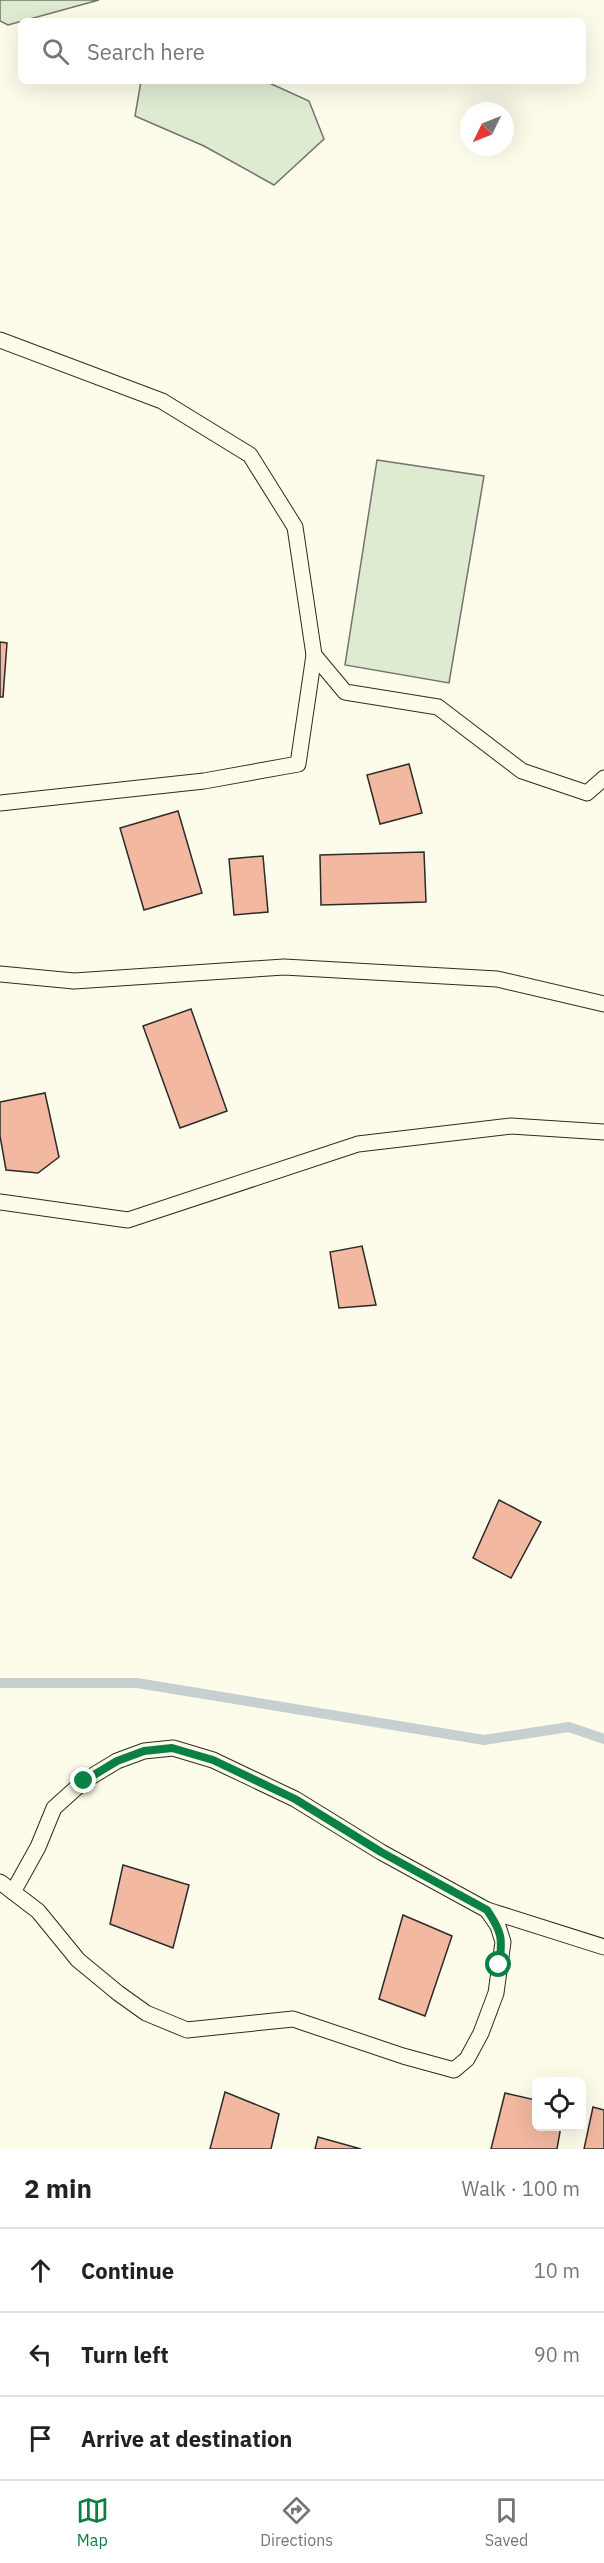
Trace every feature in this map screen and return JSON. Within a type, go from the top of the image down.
[{"type":"lane","points":[[0,340],[13,347],[162,401],[250,455],[295,527],[314,655],[298,764],[204,781],[0,803]]},
{"type":"lane","points":[[314,655],[345,692],[438,707],[522,771],[587,793],[604,778]]},
{"type":"lane","points":[[0,974],[74,981],[284,967],[497,979],[604,1004]]},
{"type":"lane","points":[[0,1202],[128,1221],[358,1144],[511,1126],[604,1132]]},
{"type":"lane","points":[[13,1892],[38,1846],[54,1808],[84,1781],[117,1761],[144,1751],[172,1748],[213,1760],[295,1799],[381,1852],[487,1910],[604,1947]]},
{"type":"lane","points":[[0,1882],[38,1911],[78,1960],[118,1993],[146,2013],[187,2031],[293,2019],[403,2056],[454,2070],[467,2059],[481,2033],[496,1993],[503,1942],[498,1926],[487,1910]]},
{"type":"green space","points":[[0,0],[99,0],[33,18],[18,18],[18,22],[8,25],[0,21]]},
{"type":"green space","points":[[140,84],[272,84],[309,101],[324,139],[274,185],[204,146],[135,116]]},
{"type":"green space","points":[[377,460],[484,476],[449,683],[345,665]]},
{"type":"building","points":[[0,642],[7,643],[3,697],[0,697]]},
{"type":"building","points":[[409,764],[422,813],[380,824],[367,775]]},
{"type":"building","points":[[178,811],[202,893],[144,910],[120,828]]},
{"type":"building","points":[[424,852],[426,902],[321,905],[320,855]]},
{"type":"building","points":[[263,856],[268,912],[234,915],[229,859]]},
{"type":"building","points":[[191,1009],[227,1111],[180,1128],[143,1026]]},
{"type":"building","points":[[45,1093],[59,1157],[38,1173],[6,1170],[0,1136],[0,1102]]},
{"type":"building","points":[[362,1246],[376,1305],[339,1308],[330,1252]]},
{"type":"building","points":[[499,1500],[541,1522],[511,1578],[473,1558]]},
{"type":"building","points":[[123,1865],[189,1885],[173,1948],[110,1924]]},
{"type":"building","points":[[403,1915],[452,1936],[425,2016],[379,1999]]},
{"type":"building","points":[[225,2092],[279,2114],[271,2149],[210,2149]]},
{"type":"building","points":[[505,2093],[532,2099],[532,2131],[560,2131],[557,2149],[491,2149]]},
{"type":"building","points":[[593,2107],[604,2110],[604,2149],[584,2149]]},
{"type":"building","points":[[318,2137],[361,2149],[315,2149]]},
{"type":"waterway","points":[[0,1683],[137,1683],[484,1740],[569,1727],[604,1739]]},
{"type":"route","points":[[84,1781],[117,1761],[144,1751],[172,1748],[213,1760],[295,1799],[381,1852],[487,1910],[498,1926],[503,1942],[499,1965]]}]
